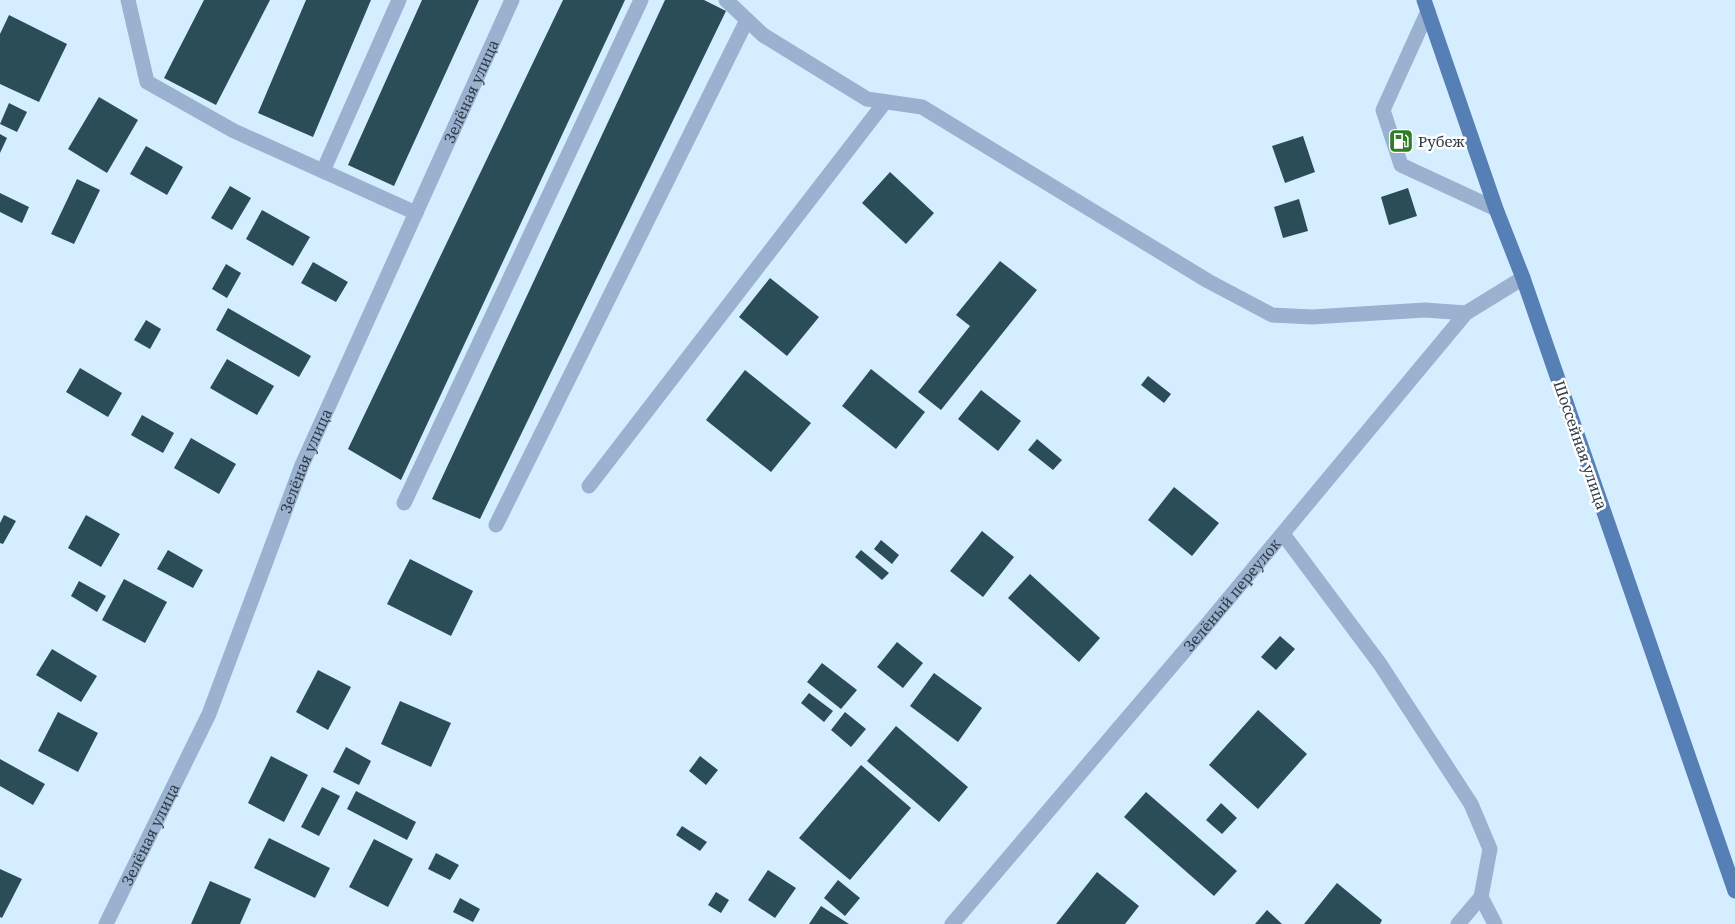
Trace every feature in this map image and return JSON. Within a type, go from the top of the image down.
[{"type":"main road","name":"Шоссейная улица","points":[[1426,5],[1496,209],[1523,278],[1735,891]]},
{"type":"street","points":[[128,0],[147,82],[234,131],[416,213]]},
{"type":"street","points":[[322,171],[399,0]]},
{"type":"street","name":"Зелёная улица","points":[[106,924],[209,714],[302,465],[512,0]]},
{"type":"street","points":[[404,503],[641,0]]},
{"type":"street","points":[[726,0],[763,35],[867,100],[922,107],[1208,281],[1272,315],[1312,317],[1425,310],[1466,313]]},
{"type":"street","points":[[1426,5],[1383,110],[1402,165],[1496,209]]},
{"type":"street","points":[[496,525],[747,20]]},
{"type":"street","points":[[590,486],[885,102]]},
{"type":"street","name":"Зелёный переулок","points":[[952,924],[1283,534],[1466,313],[1523,278]]},
{"type":"street","points":[[1283,534],[1380,664],[1471,804],[1490,849],[1481,897],[1458,924]]},
{"type":"street","points":[[1481,897],[1495,924]]},
{"type":"building","points":[[204,0],[270,0],[216,105],[164,78]]},
{"type":"building","points":[[306,0],[371,0],[313,137],[258,113]]},
{"type":"building","points":[[422,0],[479,0],[394,186],[348,165]]},
{"type":"building","points":[[563,0],[625,0],[401,480],[348,449]]},
{"type":"building","points":[[665,0],[704,0],[726,11],[480,519],[432,499]]},
{"type":"building","points":[[9,15],[67,44],[39,102],[0,84],[0,34]]},
{"type":"building","points":[[99,97],[138,120],[107,173],[68,149]]},
{"type":"building","points":[[9,103],[27,112],[17,132],[0,124]]},
{"type":"building","points":[[0,134],[7,138],[0,153]]},
{"type":"building","points":[[1303,136],[1315,172],[1285,183],[1272,146]]},
{"type":"building","points":[[146,146],[183,167],[167,195],[130,174]]},
{"type":"building","points":[[890,172],[934,213],[906,244],[862,203]]},
{"type":"building","points":[[77,179],[100,190],[74,244],[51,234]]},
{"type":"building","points":[[230,186],[251,198],[232,230],[211,218]]},
{"type":"building","points":[[1408,188],[1417,216],[1389,225],[1381,197]]},
{"type":"building","points":[[0,193],[29,207],[22,223],[0,212]]},
{"type":"building","points":[[1299,199],[1308,231],[1283,238],[1274,207]]},
{"type":"building","points":[[262,210],[310,237],[293,266],[246,239]]},
{"type":"building","points":[[1000,261],[1037,290],[941,410],[918,392],[970,326],[956,315]]},
{"type":"building","points":[[313,262],[348,282],[336,302],[301,283]]},
{"type":"building","points":[[226,264],[241,273],[227,298],[212,289]]},
{"type":"building","points":[[770,278],[819,317],[787,356],[739,317]]},
{"type":"building","points":[[228,308],[311,356],[299,377],[216,330]]},
{"type":"building","points":[[146,320],[161,329],[150,349],[134,340]]},
{"type":"building","points":[[227,359],[274,386],[257,415],[210,388]]},
{"type":"building","points":[[80,368],[122,393],[108,417],[66,392]]},
{"type":"building","points":[[871,369],[925,412],[896,449],[842,406]]},
{"type":"building","points":[[745,370],[811,423],[771,472],[706,420]]},
{"type":"building","points":[[1148,376],[1171,394],[1164,403],[1141,385]]},
{"type":"building","points":[[981,390],[1021,421],[998,451],[958,419]]},
{"type":"building","points":[[142,415],[174,433],[163,453],[131,435]]},
{"type":"building","points":[[191,438],[236,464],[219,494],[174,468]]},
{"type":"building","points":[[1037,439],[1062,460],[1053,470],[1028,450]]},
{"type":"building","points":[[1174,487],[1219,523],[1192,556],[1148,520]]},
{"type":"building","points":[[4,515],[16,521],[3,544],[0,543],[0,523]]},
{"type":"building","points":[[86,515],[120,534],[101,567],[68,548]]},
{"type":"building","points":[[982,531],[1014,557],[983,597],[950,571]]},
{"type":"building","points":[[881,540],[899,555],[892,564],[874,549]]},
{"type":"building","points":[[168,550],[203,570],[193,588],[157,569]]},
{"type":"building","points":[[861,550],[889,573],[882,580],[855,557]]},
{"type":"building","points":[[410,559],[473,591],[451,636],[387,604]]},
{"type":"building","points":[[1030,574],[1100,638],[1079,662],[1008,598]]},
{"type":"building","points":[[124,579],[167,602],[145,643],[102,620]]},
{"type":"building","points":[[79,581],[106,596],[97,612],[71,596]]},
{"type":"building","points":[[1280,636],[1295,649],[1276,670],[1261,657]]},
{"type":"building","points":[[897,642],[923,663],[903,688],[877,667]]},
{"type":"building","points":[[52,649],[97,676],[81,702],[36,675]]},
{"type":"building","points":[[822,663],[857,690],[841,709],[807,682]]},
{"type":"building","points":[[318,670],[351,687],[328,730],[296,712]]},
{"type":"building","points":[[934,673],[982,708],[958,742],[910,706]]},
{"type":"building","points":[[809,693],[833,711],[824,722],[801,703]]},
{"type":"building","points":[[400,701],[451,723],[431,767],[381,744]]},
{"type":"building","points":[[1258,710],[1307,754],[1258,809],[1209,765]]},
{"type":"building","points":[[58,712],[98,733],[78,772],[38,751]]},
{"type":"building","points":[[845,712],[866,729],[851,747],[831,730]]},
{"type":"building","points":[[896,726],[968,787],[939,822],[867,761]]},
{"type":"building","points":[[346,747],[371,761],[359,785],[333,772]]},
{"type":"building","points":[[271,756],[308,775],[284,822],[248,803]]},
{"type":"building","points":[[700,756],[718,770],[706,785],[689,771]]},
{"type":"building","points":[[0,759],[45,784],[33,805],[0,786]]},
{"type":"building","points":[[861,765],[911,808],[850,880],[799,838]]},
{"type":"building","points":[[322,787],[340,796],[319,836],[301,827]]},
{"type":"building","points":[[356,791],[416,822],[407,840],[347,809]]},
{"type":"building","points":[[1146,792],[1237,871],[1214,896],[1124,817]]},
{"type":"building","points":[[1221,803],[1237,818],[1222,834],[1206,820]]},
{"type":"building","points":[[682,826],[707,842],[700,851],[676,835]]},
{"type":"building","points":[[269,838],[330,868],[315,898],[254,868]]},
{"type":"building","points":[[374,839],[413,859],[388,907],[349,887]]},
{"type":"building","points":[[436,853],[459,865],[450,880],[428,869]]},
{"type":"building","points":[[0,869],[22,879],[2,918],[0,917]]},
{"type":"building","points":[[768,870],[796,888],[775,918],[748,900]]},
{"type":"building","points":[[1097,872],[1139,906],[1125,924],[1056,924]]},
{"type":"building","points":[[838,880],[860,898],[845,916],[824,898]]},
{"type":"building","points":[[210,881],[251,899],[240,924],[191,924]]},
{"type":"building","points":[[1337,883],[1382,920],[1380,924],[1304,924]]},
{"type":"building","points":[[716,892],[729,900],[721,913],[708,905]]},
{"type":"building","points":[[460,898],[480,909],[473,922],[453,912]]},
{"type":"building","points":[[821,906],[849,924],[809,924]]},
{"type":"building","points":[[1267,910],[1282,924],[1255,924]]},
{"type":"place","name":"Рубеж","points":[[1401,141]]}]
